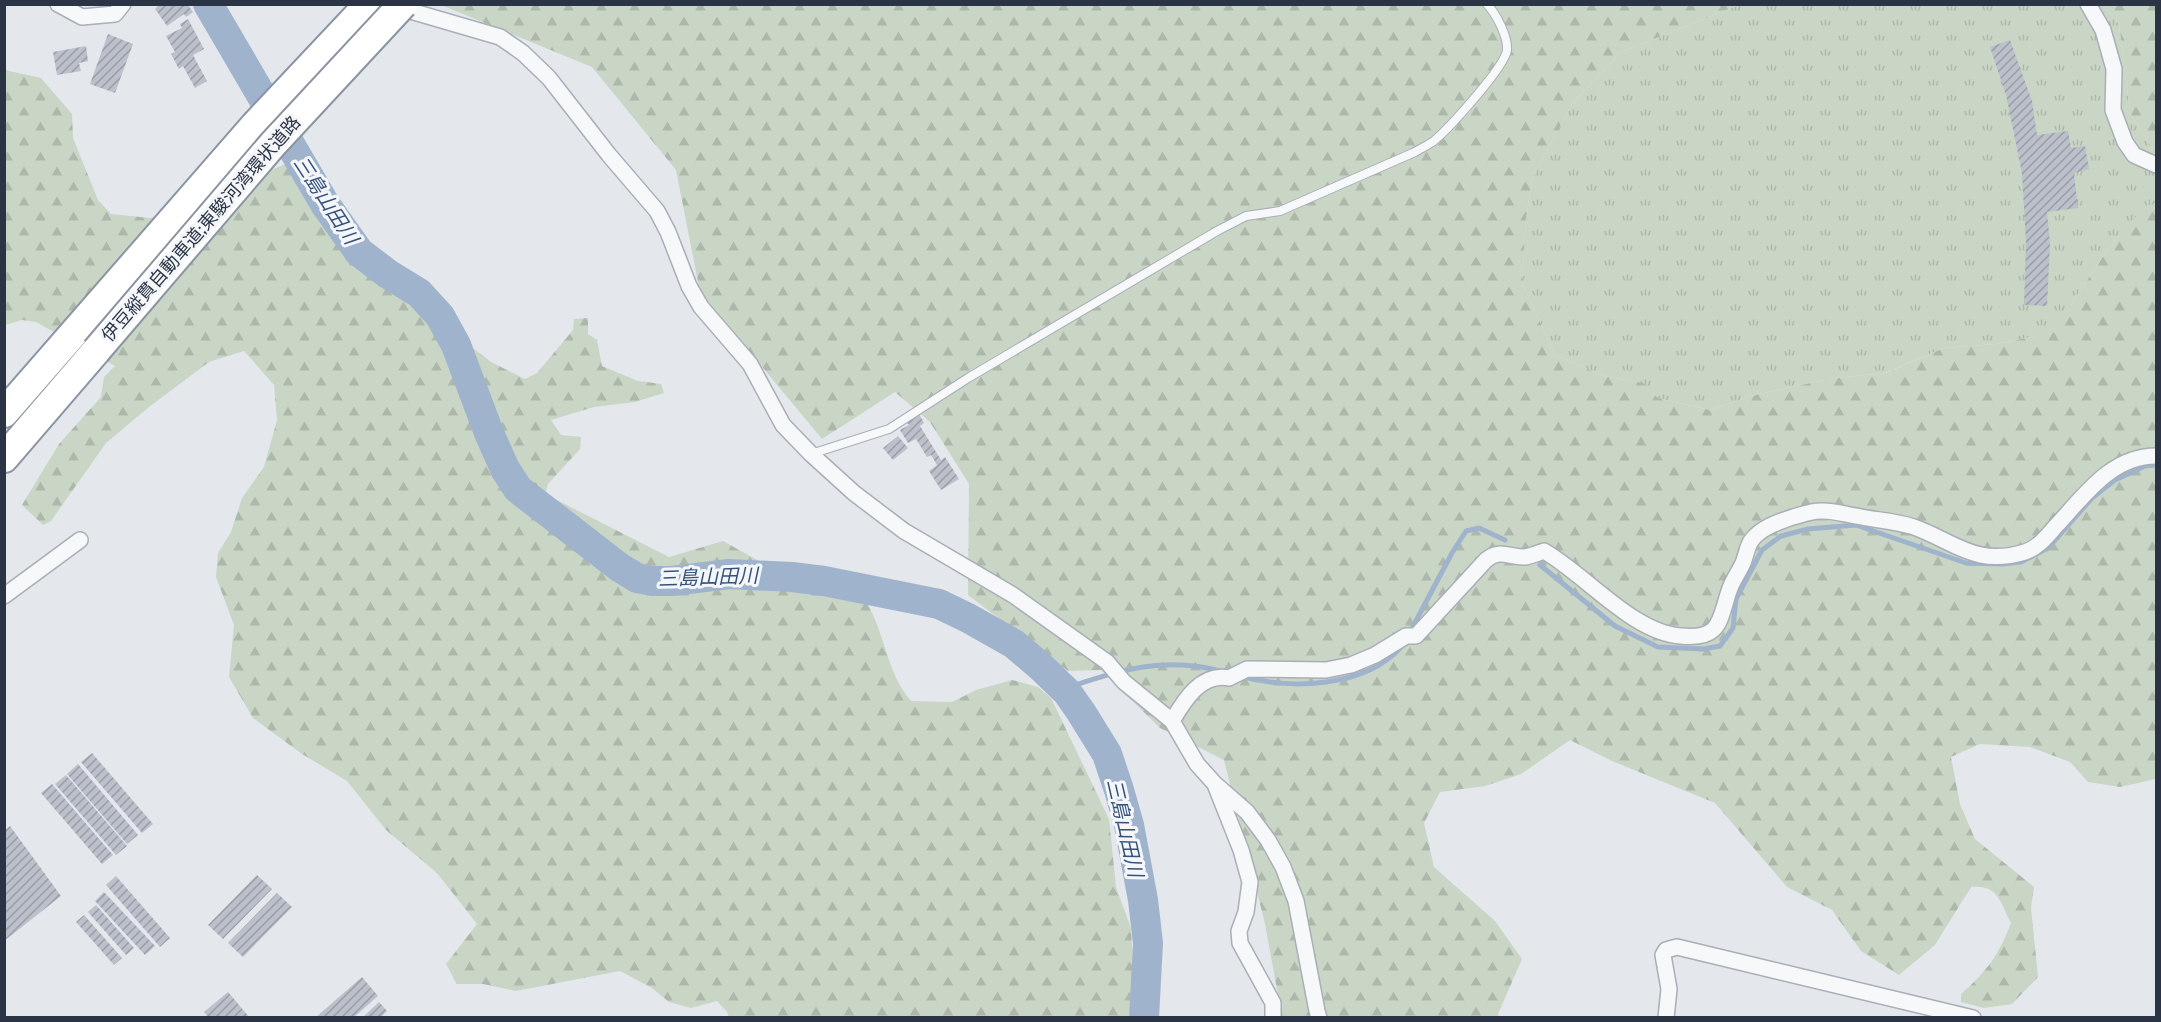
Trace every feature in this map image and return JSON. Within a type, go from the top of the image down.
[{"type":"highway","name":"伊豆縦貫自動車道;東駿河湾環状道路","points":[[10,404],[256,124],[369,4]]},
{"type":"highway","name":"伊豆縦貫自動車道;東駿河湾環状道路","points":[[4,458],[273,144],[404,4]]},
{"type":"highway","points":[[4,476],[44,412]]},
{"type":"street","points":[[58,4],[82,17],[115,14],[123,4]]},
{"type":"street","points":[[386,4],[500,37],[523,53],[549,78],[609,155],[657,211],[668,232],[689,286],[701,307],[750,364],[783,425],[811,454],[854,493],[904,531],[1013,595],[1107,662],[1124,682],[1172,721],[1197,764],[1215,784],[1247,812],[1268,840],[1283,867],[1296,901],[1312,989],[1320,1017]]},
{"type":"street","points":[[2088,4],[2103,30],[2114,69],[2112,110],[2125,142],[2134,155],[2157,165]]},
{"type":"street","points":[[1172,721],[1194,688],[1211,680],[1229,678],[1247,669],[1326,670],[1352,665],[1375,655],[1411,636],[1492,555],[1500,553],[1524,557],[1544,551],[1562,561],[1636,620],[1655,630],[1682,637],[1708,634],[1717,628],[1720,622],[1729,589],[1743,564],[1749,543],[1759,532],[1777,523],[1820,510],[1912,526],[1963,551],[1986,556],[2010,555],[2028,551],[2043,541],[2091,485],[2130,461],[2146,456],[2157,456]]},
{"type":"street","points":[[4,596],[80,540]]},
{"type":"street","points":[[1215,784],[1241,850],[1250,882],[1246,912],[1239,931],[1240,942],[1273,1003],[1273,1017]]},
{"type":"street","points":[[1666,1017],[1669,988],[1662,955],[1666,950],[1677,947],[1973,1017]]},
{"type":"lane","points":[[811,454],[889,429],[968,378],[1246,216],[1280,211],[1415,152],[1434,140],[1492,77],[1507,51],[1505,37],[1492,10],[1486,4]]},
{"type":"green space","points":[[441,5],[1739,5],[1621,52],[1572,104],[1532,179],[1526,219],[1522,283],[1555,355],[1604,376],[1643,383],[1658,398],[1710,410],[1759,394],[1834,378],[1886,373],[1944,348],[1996,344],[2056,332],[2105,253],[2145,206],[2156,204],[2156,779],[2120,787],[2088,782],[2070,762],[2030,747],[1980,744],[1951,757],[1960,804],[1975,839],[2034,887],[2031,908],[2038,977],[2012,1004],[1984,1008],[1961,1002],[1961,994],[1991,962],[2011,923],[1997,896],[1987,888],[1971,887],[1935,945],[1899,975],[1861,951],[1832,910],[1787,887],[1715,803],[1612,761],[1570,740],[1521,774],[1485,786],[1440,792],[1424,823],[1434,867],[1495,921],[1522,959],[1498,1014],[1499,1017],[1282,1017],[1265,924],[1224,760],[1160,728],[1101,670],[1068,671],[968,595],[969,484],[930,422],[895,392],[822,439],[700,292],[676,170],[592,67]]},
{"type":"green space","points":[[1739,5],[2103,5],[2119,24],[2130,113],[2151,146],[2156,149],[2156,204],[2145,207],[2105,253],[2076,297],[2057,332],[1996,344],[1944,348],[1885,373],[1834,378],[1759,394],[1710,410],[1658,398],[1642,383],[1604,376],[1555,355],[1522,283],[1526,219],[1532,179],[1572,104],[1621,52]]},
{"type":"green space","points":[[2103,5],[2156,5],[2156,149],[2151,146],[2130,113],[2119,24]]},
{"type":"green space","points":[[5,70],[41,78],[72,114],[73,138],[98,200],[111,214],[150,218],[242,199],[268,171],[286,164],[305,196],[335,222],[403,294],[491,362],[525,379],[537,373],[573,330],[574,319],[588,318],[588,334],[597,340],[602,366],[638,381],[661,384],[664,393],[635,402],[594,407],[551,420],[561,435],[581,437],[580,449],[548,484],[545,494],[669,557],[723,541],[804,586],[863,597],[876,623],[896,677],[911,701],[952,702],[976,690],[1012,680],[1038,687],[1051,698],[1109,819],[1116,887],[1131,928],[1134,985],[1129,1017],[729,1017],[717,1001],[691,1008],[669,1002],[652,988],[620,971],[516,991],[483,984],[457,984],[446,964],[477,924],[437,873],[386,830],[347,781],[302,754],[253,718],[229,677],[234,625],[216,577],[218,553],[231,532],[242,498],[264,467],[277,420],[274,385],[244,351],[209,362],[106,443],[51,521],[43,525],[22,505],[59,444],[101,397],[104,377],[115,366],[36,322],[22,320],[5,325]]},
{"type":"building","points":[[160,4],[187,4],[193,12],[186,17],[184,14],[167,26],[155,9]]},
{"type":"building","points":[[188,19],[204,49],[193,55],[207,81],[195,88],[183,66],[179,69],[171,54],[175,52],[166,36],[182,28],[180,24]]},
{"type":"building","points":[[108,34],[133,44],[115,93],[90,84]]},
{"type":"building","points":[[2010,40],[2032,101],[2037,135],[2068,131],[2071,148],[2085,146],[2089,169],[2074,173],[2078,208],[2047,212],[2050,244],[2047,306],[2024,305],[2026,243],[2022,173],[2006,95],[1990,47]]},
{"type":"building","points":[[86,46],[88,61],[79,63],[81,71],[57,75],[53,52]]},
{"type":"building","points":[[919,414],[924,423],[920,426],[941,460],[945,457],[959,479],[941,490],[929,471],[937,465],[931,455],[927,457],[916,439],[908,443],[900,430],[909,425],[906,421]]},
{"type":"building","points":[[898,436],[908,448],[893,460],[883,448]]},
{"type":"building","points":[[92,753],[153,824],[142,833],[81,762]]},
{"type":"building","points":[[78,764],[138,835],[127,844],[67,774]]},
{"type":"building","points":[[66,775],[127,846],[116,855],[55,784]]},
{"type":"building","points":[[52,784],[113,855],[102,864],[41,793]]},
{"type":"building","points":[[10,826],[61,896],[4,941],[4,831]]},
{"type":"building","points":[[257,875],[272,889],[223,939],[208,925]]},
{"type":"building","points":[[116,876],[170,938],[160,947],[106,885]]},
{"type":"building","points":[[104,892],[155,946],[145,955],[95,901]]},
{"type":"building","points":[[277,893],[292,907],[243,957],[228,943]]},
{"type":"building","points":[[96,905],[134,948],[126,955],[88,912]]},
{"type":"building","points":[[84,915],[122,958],[114,965],[76,922]]},
{"type":"building","points":[[362,977],[378,996],[353,1018],[315,1018]]},
{"type":"building","points":[[228,992],[250,1018],[209,1018],[204,1012]]},
{"type":"building","points":[[379,1002],[387,1011],[380,1018],[362,1018]]},
{"type":"waterway","name":"三島山田川","points":[[208,4],[325,204],[359,252],[388,274],[419,293],[440,316],[456,345],[505,469],[518,489],[619,567],[637,578],[672,581],[729,574],[792,577],[824,581],[939,604],[1014,644],[1067,692],[1107,754],[1129,825],[1143,900],[1148,943],[1144,1018]]},
{"type":"waterway","points":[[1540,565],[1615,626],[1658,647],[1703,649],[1720,646],[1733,628],[1736,599],[1762,550],[1781,536],[1808,529],[1856,525],[1966,563],[2021,562],[2048,548],[2092,498],[2115,480],[2145,466],[2156,465]]},
{"type":"waterway","points":[[1410,632],[1466,531],[1479,528],[1505,540]]},
{"type":"waterway","points":[[1240,676],[1304,684],[1348,678],[1387,660],[1402,646]]},
{"type":"waterway","points":[[1063,689],[1124,671],[1162,665],[1203,667],[1225,672]]}]
